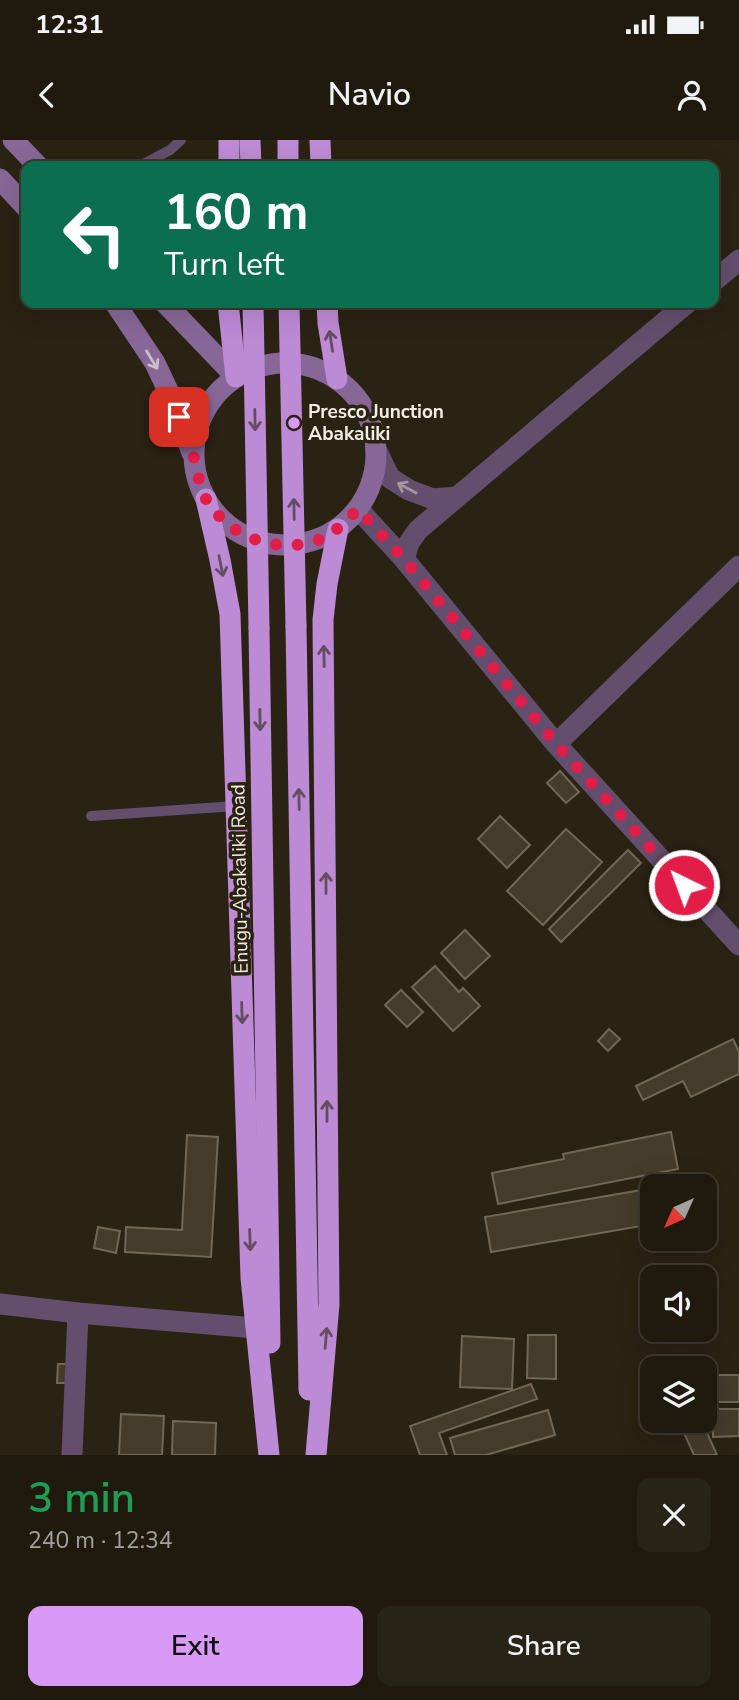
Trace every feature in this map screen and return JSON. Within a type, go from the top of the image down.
[{"type":"highway","points":[[250,140],[251,161]]},
{"type":"highway","points":[[288,140],[288,161]]},
{"type":"highway","points":[[320,140],[321,161]]},
{"type":"highway","points":[[229,308],[236,377]]},
{"type":"highway","name":"Enugu-Abakaliki Road","points":[[253,308],[271,1455]]},
{"type":"highway","points":[[289,308],[313,1455]]},
{"type":"highway","points":[[327,308],[337,379]]},
{"type":"highway","points":[[206,499],[230,614],[251,1278],[271,1455]]},
{"type":"highway","points":[[313,1455],[329,1304],[323,620],[338,529]]},
{"type":"main road","points":[[13,140],[33,161]]},
{"type":"main road","points":[[0,179],[21,202]]},
{"type":"main road","points":[[118,308],[155,363],[172,397],[206,499],[221,519],[242,534],[266,543],[290,545],[316,541],[338,529],[358,509],[369,491],[375,470],[376,449],[370,422],[364,410],[357,398],[337,379],[304,365],[269,364],[236,377],[221,389],[209,404],[195,439],[194,458]]},
{"type":"main road","points":[[170,308],[236,377]]},
{"type":"street","points":[[719,277],[739,260]]},
{"type":"street","points":[[404,559],[409,543],[418,530],[682,308]]},
{"type":"street","points":[[376,449],[390,478],[409,490],[433,499],[456,497]]},
{"type":"street","points":[[358,509],[404,559],[556,744],[739,945]]},
{"type":"street","points":[[556,744],[739,566]]},
{"type":"street","points":[[0,1304],[257,1328]]},
{"type":"street","points":[[72,1455],[78,1313]]},
{"type":"lane","points":[[149,161],[181,140]]},
{"type":"lane","points":[[91,816],[236,806]]},
{"type":"building","points":[[560,771],[579,792],[566,803],[547,783]]},
{"type":"building","points":[[500,816],[530,845],[507,868],[478,839]]},
{"type":"building","points":[[566,829],[602,862],[543,925],[507,891]]},
{"type":"building","points":[[628,850],[641,863],[561,942],[549,929]]},
{"type":"building","points":[[465,930],[490,956],[465,979],[441,953]]},
{"type":"building","points":[[435,966],[459,992],[463,988],[480,1006],[453,1031],[412,987]]},
{"type":"building","points":[[401,990],[423,1012],[407,1027],[385,1005]]},
{"type":"building","points":[[609,1029],[620,1039],[608,1051],[598,1041]]},
{"type":"building","points":[[733,1039],[739,1052],[739,1074],[691,1097],[683,1081],[643,1100],[636,1086]]},
{"type":"building","points":[[671,1132],[678,1169],[640,1174],[640,1176],[498,1204],[492,1173],[564,1159],[563,1154]]},
{"type":"building","points":[[187,1135],[218,1137],[211,1257],[125,1252],[126,1227],[182,1230]]},
{"type":"building","points":[[640,1190],[640,1226],[491,1252],[485,1217]]},
{"type":"building","points":[[98,1227],[120,1231],[116,1253],[94,1248]]},
{"type":"building","points":[[528,1335],[556,1335],[556,1379],[527,1378]]},
{"type":"building","points":[[462,1336],[514,1339],[512,1389],[460,1387]]},
{"type":"building","points":[[58,1364],[74,1364],[74,1383],[57,1383]]},
{"type":"building","points":[[717,1375],[739,1375],[739,1402],[717,1402]]},
{"type":"building","points":[[531,1384],[537,1399],[439,1433],[447,1455],[420,1455],[410,1426]]},
{"type":"building","points":[[717,1409],[739,1409],[739,1436],[713,1437],[713,1433],[717,1433]]},
{"type":"building","points":[[548,1410],[555,1435],[486,1455],[455,1455],[450,1438]]},
{"type":"building","points":[[121,1414],[164,1416],[162,1455],[119,1455]]},
{"type":"building","points":[[173,1421],[216,1423],[215,1455],[172,1455]]},
{"type":"building","points":[[684,1433],[707,1433],[717,1455],[694,1455]]},
{"type":"place","name":"Presco Junction Abakaliki","points":[[294,423]]},
{"type":"route","points":[[179,417],[206,499],[221,519],[242,534],[266,543],[290,545],[316,541],[338,529],[358,509],[404,559],[556,744],[684,885]]}]
